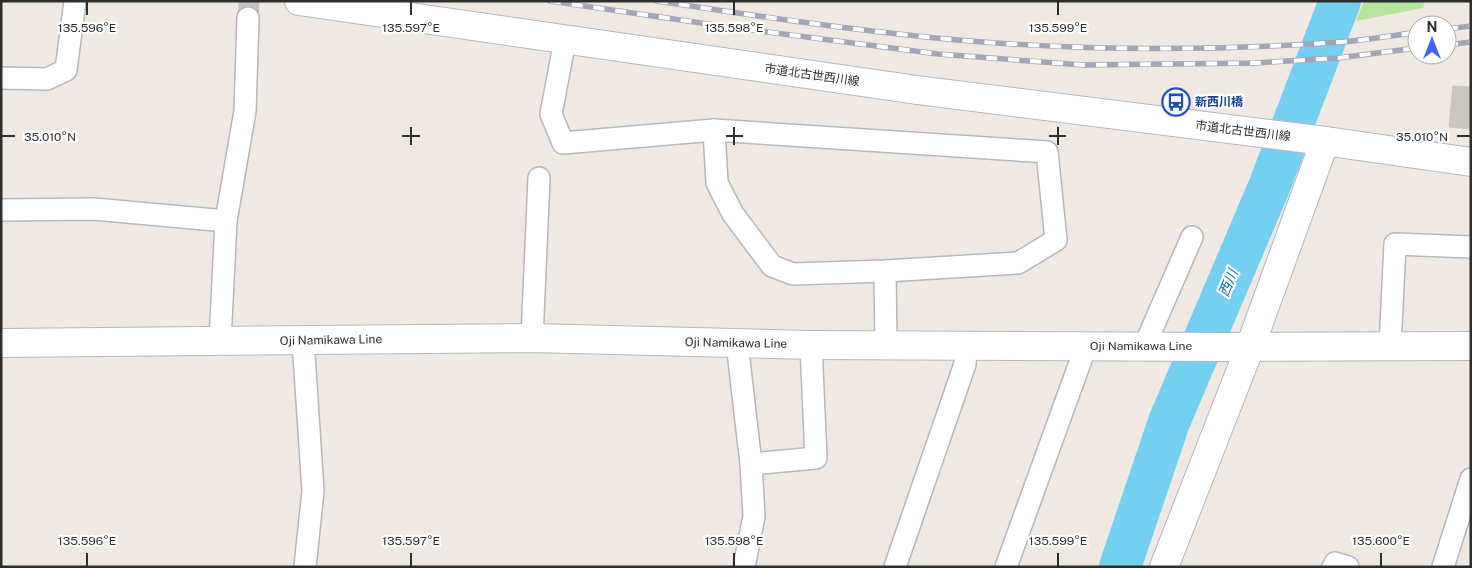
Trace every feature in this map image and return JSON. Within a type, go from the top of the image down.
[{"type":"street","points":[[1,78],[47,79],[66,70],[75,1]]},
{"type":"street","name":"市道北古世西川線","points":[[299,1],[917,90],[1326,141],[1471,162]]},
{"type":"street","points":[[220,341],[226,221],[245,112],[248,18]]},
{"type":"street","points":[[566,40],[551,114],[563,143],[714,130],[1047,152],[1056,240],[1018,263],[885,272],[793,274],[772,266],[733,214],[717,183],[714,130]]},
{"type":"street","points":[[1164,567],[1238,347],[1326,141]]},
{"type":"street","points":[[532,338],[539,178]]},
{"type":"street","points":[[1,210],[94,209],[226,221]]},
{"type":"street","points":[[1155,346],[1192,237]]},
{"type":"street","points":[[1390,347],[1395,244],[1471,247]]},
{"type":"street","points":[[885,272],[886,345]]},
{"type":"street","name":"Oji Namikawa Line","points":[[1,343],[532,338],[811,345],[1471,346]]},
{"type":"street","points":[[303,340],[313,491],[305,567]]},
{"type":"street","points":[[736,343],[751,464],[754,516],[744,567]]},
{"type":"street","points":[[751,464],[816,458],[811,345]]},
{"type":"street","points":[[895,567],[965,364],[966,346]]},
{"type":"street","points":[[1006,567],[1086,346]]},
{"type":"street","points":[[1443,567],[1471,479]]},
{"type":"street","points":[[1333,567],[1334,563],[1348,567]]},
{"type":"green space","points":[[1364,1],[1425,1],[1423,8],[1356,21]]},
{"type":"building","points":[[1453,86],[1471,87],[1471,129],[1449,127]]},
{"type":"waterway","name":"西川","points":[[1120,567],[1169,422],[1269,187],[1340,1]]},
{"type":"tunnel","points":[[248,18],[249,1]]},
{"type":"railway","points":[[550,1],[729,27],[938,54],[1083,65],[1255,63],[1338,58],[1407,49]]},
{"type":"railway","points":[[657,1],[882,32],[1006,44],[1102,48],[1245,47],[1341,42],[1407,33]]},
{"type":"railway","points":[[1457,28],[1471,26]]},
{"type":"railway","points":[[1457,44],[1471,42]]},
{"type":"place","name":"新西川橋","points":[[1176,102]]}]
